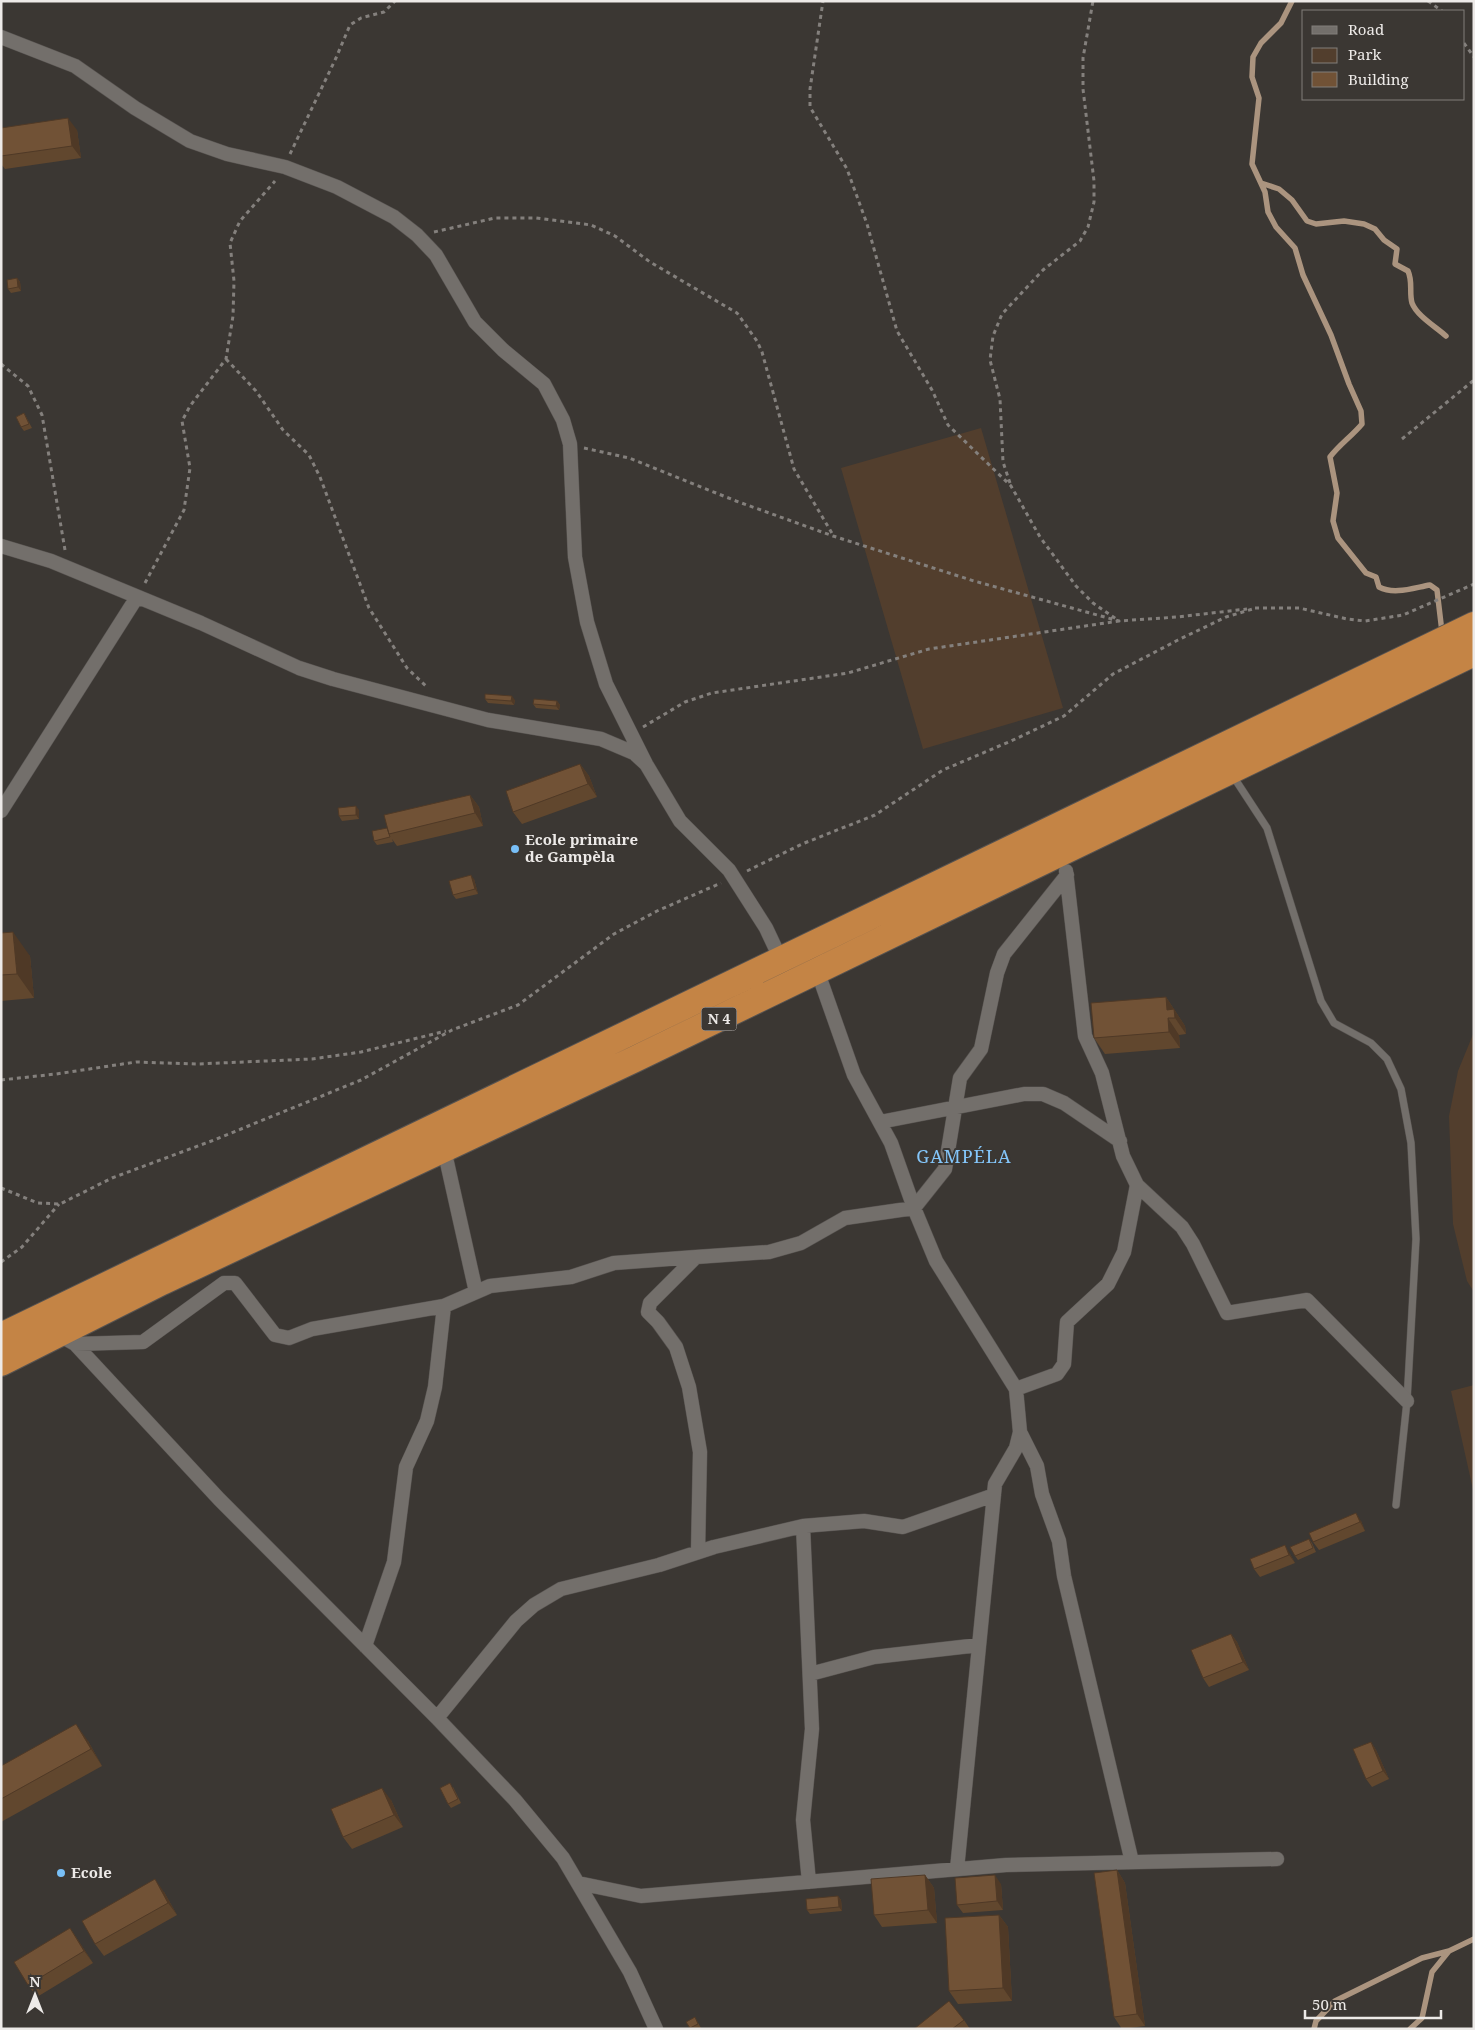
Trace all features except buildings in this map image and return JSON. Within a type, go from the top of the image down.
[{"type":"highway","name":"N 4","points":[[1,1336],[1474,625]]},
{"type":"highway","name":"N 4","points":[[1,1363],[67,1340],[162,1282],[818,970],[1064,863],[1230,772],[1474,653]]},
{"type":"street","points":[[1,37],[75,66],[135,108],[190,142],[227,154],[284,167],[337,187],[394,217],[417,235],[436,255],[475,322],[503,350],[544,384],[563,420],[570,444],[575,557],[587,622],[606,684],[646,764],[680,821],[729,870],[766,928],[781,960]]},
{"type":"street","points":[[1,546],[68,568],[299,668],[333,679],[488,720],[601,739],[634,753],[646,764]]},
{"type":"street","points":[[1,811],[137,597]]},
{"type":"street","points":[[67,1340],[143,1342],[224,1282],[235,1284],[275,1335],[289,1338],[312,1329],[444,1306],[490,1286],[571,1277],[614,1263],[769,1252],[801,1243],[845,1218],[914,1208],[945,1169],[960,1078],[981,1049],[997,973],[1004,954],[1064,863]]},
{"type":"street","points":[[1064,863],[1085,1036],[1102,1073],[1123,1156],[1137,1185],[1182,1228],[1193,1244],[1227,1313],[1307,1300],[1407,1401]]},
{"type":"street","points":[[818,970],[854,1075],[891,1143],[914,1208],[936,1261],[1016,1389],[1020,1432],[1016,1448],[994,1484],[957,1869]]},
{"type":"street","points":[[880,1122],[1024,1094],[1043,1094],[1064,1103],[1120,1141]]},
{"type":"street","points":[[444,1149],[476,1292]]},
{"type":"street","points":[[1016,1389],[1057,1374],[1064,1364],[1067,1322],[1108,1284],[1124,1252],[1137,1185]]},
{"type":"street","points":[[696,1257],[650,1303],[648,1312],[658,1322],[676,1347],[689,1387],[700,1452],[698,1552]]},
{"type":"street","points":[[365,1646],[394,1562],[406,1467],[427,1421],[435,1387],[444,1306]]},
{"type":"street","points":[[67,1340],[219,1499],[437,1718],[515,1800],[563,1858],[630,1972],[656,2029]]},
{"type":"street","points":[[1020,1432],[1037,1466],[1042,1494],[1059,1541],[1064,1576],[1132,1862]]},
{"type":"street","points":[[437,1718],[516,1621],[534,1605],[561,1589],[659,1565],[714,1547],[803,1526],[864,1521],[903,1527],[994,1495]]},
{"type":"street","points":[[803,1526],[812,1729],[803,1820],[809,1882]]},
{"type":"street","points":[[810,1674],[874,1657],[979,1645]]},
{"type":"street","points":[[578,1883],[641,1896],[1006,1865],[1276,1859]]},
{"type":"lane","points":[[1230,772],[1267,828],[1321,1001],[1334,1023],[1370,1043],[1387,1059],[1401,1090],[1411,1143],[1416,1239],[1407,1401],[1396,1505]]},
{"type":"path","points":[[137,597],[184,510],[190,468],[182,421],[190,406],[226,359],[233,316],[234,281],[230,244],[240,221],[274,182],[284,167],[336,58],[350,24],[361,18],[384,12],[395,1]]},
{"type":"path","points":[[823,1],[810,90],[810,107],[847,170],[867,224],[897,331],[932,390],[948,425],[1011,486]]},
{"type":"path","points":[[1093,1],[1083,58],[1083,90],[1094,181],[1094,202],[1088,227],[1080,241],[1043,270],[1002,314],[993,336],[990,360],[1000,399],[1002,462],[1011,486],[1040,537],[1076,586],[1093,603],[1119,621]]},
{"type":"path","points":[[1428,1],[1441,10]]},
{"type":"path","points":[[1465,44],[1474,57]]},
{"type":"path","points":[[417,235],[495,218],[536,218],[591,225],[615,236],[650,262],[737,313],[757,341],[762,352],[794,469],[834,536]]},
{"type":"path","points":[[226,359],[256,391],[283,430],[309,456],[320,477],[369,608],[408,668],[453,711]]},
{"type":"path","points":[[1,364],[28,386],[42,415],[68,568]]},
{"type":"path","points":[[1402,439],[1474,380]]},
{"type":"path","points":[[570,444],[629,458],[736,501],[834,536],[974,581],[1119,621]]},
{"type":"path","points":[[631,734],[685,702],[712,693],[848,673],[929,648],[1119,621],[1256,608],[1299,608],[1365,621],[1403,616],[1474,584]]},
{"type":"path","points":[[1,1080],[136,1062],[197,1064],[312,1059],[361,1052],[452,1030],[518,1005],[614,934],[657,911],[734,878],[802,844],[875,816],[943,770],[1064,716],[1113,674],[1226,617],[1256,608]]},
{"type":"path","points":[[1,1262],[22,1247],[60,1204],[112,1178],[214,1140],[360,1080],[452,1030]]},
{"type":"path","points":[[1,1188],[38,1204],[60,1204]]},
{"type":"green space","points":[[981,428],[1063,708],[923,749],[841,468]]},
{"type":"green space","points":[[1474,1032],[1474,1292],[1467,1281],[1453,1224],[1449,1116],[1458,1071]]},
{"type":"green space","points":[[1474,1385],[1474,1494],[1451,1391]]},
{"type":"waterway","points":[[1292,1],[1281,23],[1261,43],[1253,57],[1252,77],[1259,98],[1252,164],[1265,192],[1268,212],[1276,227],[1295,248],[1303,275],[1331,335],[1361,411],[1362,424],[1330,457],[1337,493],[1333,521],[1338,538],[1366,573],[1376,577],[1379,587],[1397,591],[1430,585],[1437,590],[1442,632]]},
{"type":"waterway","points":[[1261,183],[1279,189],[1292,200],[1307,221],[1316,224],[1344,221],[1364,224],[1375,229],[1384,240],[1397,249],[1395,264],[1408,271],[1411,299],[1414,308],[1422,317],[1446,336]]},
{"type":"waterway","points":[[1410,2029],[1422,2018],[1432,1972],[1449,1951],[1474,1939]]},
{"type":"waterway","points":[[1314,2029],[1316,2021],[1335,2001],[1422,1958],[1449,1951]]},
{"type":"place","name":"Ecole primaire de Gampèla","points":[[515,849]]},
{"type":"place","name":"Ecole","points":[[61,1873]]},
{"type":"district","name":"GAMPÉLA","points":[[964,1157]]}]
